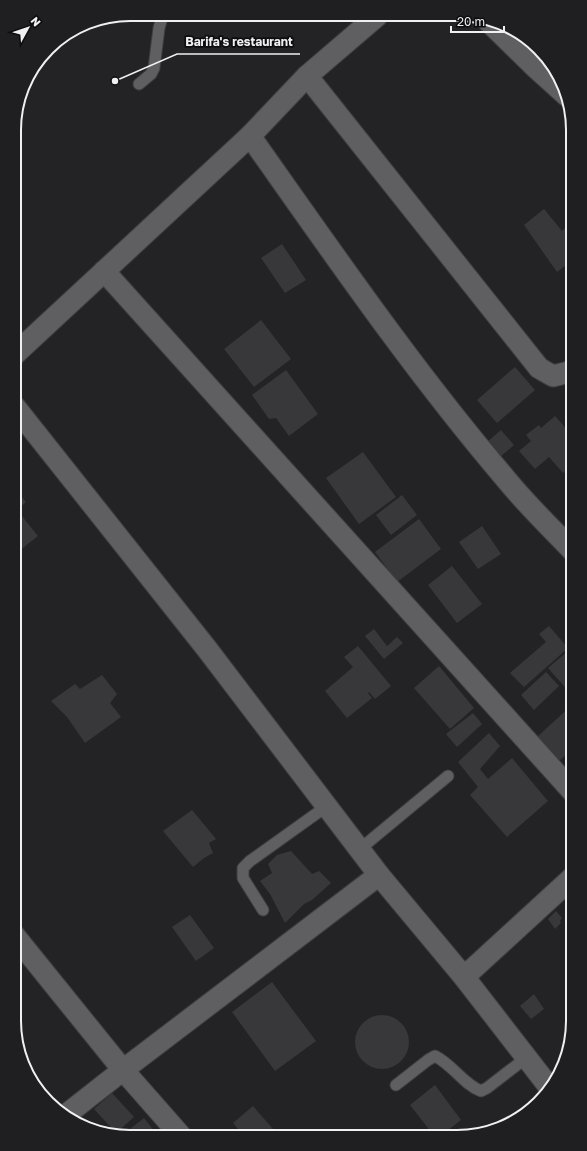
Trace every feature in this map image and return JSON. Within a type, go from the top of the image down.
[{"type":"street","points":[[21,348],[250,136],[307,76],[371,21]]},
{"type":"street","points":[[498,29],[540,64],[554,80]]},
{"type":"street","points":[[307,76],[539,368],[553,376],[566,373]]},
{"type":"street","points":[[250,136],[364,298],[446,406],[506,479],[566,543]]},
{"type":"street","points":[[104,271],[566,784]]},
{"type":"street","points":[[21,415],[207,649],[379,875],[464,977],[546,1084]]},
{"type":"street","points":[[69,1112],[379,875]]},
{"type":"street","points":[[464,977],[566,883]]},
{"type":"street","points":[[21,944],[123,1070],[176,1130]]},
{"type":"lane","points":[[139,84],[151,74],[154,68],[161,21]]},
{"type":"lane","points":[[360,849],[448,776]]},
{"type":"lane","points":[[263,910],[243,878],[243,868],[250,861],[327,806]]},
{"type":"lane","points":[[396,1085],[435,1056],[442,1060],[471,1087],[481,1091],[526,1058]]},
{"type":"building","points":[[544,209],[562,231],[566,227],[566,265],[557,272],[524,225]]},
{"type":"building","points":[[282,244],[306,280],[285,293],[261,258]]},
{"type":"building","points":[[261,320],[291,359],[254,387],[224,349]]},
{"type":"building","points":[[515,367],[535,390],[497,423],[477,400]]},
{"type":"building","points":[[286,370],[318,414],[289,436],[276,418],[269,419],[252,395]]},
{"type":"building","points":[[555,416],[566,428],[566,470],[563,473],[549,457],[535,469],[519,451],[531,441],[526,435],[539,425],[541,428]]},
{"type":"building","points":[[501,430],[514,445],[500,457],[487,442]]},
{"type":"building","points":[[363,452],[396,497],[359,524],[326,478]]},
{"type":"building","points":[[402,495],[417,515],[391,535],[376,515]]},
{"type":"building","points":[[21,496],[26,502],[21,507]]},
{"type":"building","points":[[21,515],[38,536],[21,549]]},
{"type":"building","points":[[419,519],[441,549],[397,582],[375,552]]},
{"type":"building","points":[[482,526],[501,554],[478,569],[459,542]]},
{"type":"building","points":[[452,566],[482,604],[457,623],[428,585]]},
{"type":"building","points":[[549,626],[566,646],[566,650],[524,687],[510,673],[546,642],[539,634]]},
{"type":"building","points":[[374,629],[387,646],[397,637],[403,643],[384,659],[365,636]]},
{"type":"building","points":[[358,646],[391,686],[375,699],[369,692],[368,693],[372,698],[347,718],[325,691],[353,667],[344,657]]},
{"type":"building","points":[[566,653],[566,688],[548,668]]},
{"type":"building","points":[[439,666],[474,708],[450,729],[414,688]]},
{"type":"building","points":[[546,672],[559,686],[534,710],[521,695]]},
{"type":"building","points":[[102,675],[117,694],[110,703],[121,717],[85,743],[67,717],[51,701],[75,684],[80,689]]},
{"type":"building","points":[[566,710],[566,755],[559,761],[537,737]]},
{"type":"building","points":[[473,713],[482,724],[457,747],[446,734]]},
{"type":"building","points":[[489,733],[500,746],[480,769],[488,779],[512,758],[548,801],[507,837],[470,795],[478,787],[458,762]]},
{"type":"building","points":[[192,810],[216,839],[209,843],[213,853],[193,867],[163,831]]},
{"type":"building","points":[[291,851],[312,874],[319,871],[331,883],[312,900],[304,904],[285,923],[270,894],[260,881],[272,873],[268,864],[277,855]]},
{"type":"building","points":[[556,911],[562,918],[560,921],[561,923],[555,929],[548,919]]},
{"type":"building","points":[[190,915],[214,948],[196,961],[172,927]]},
{"type":"building","points":[[272,982],[316,1041],[275,1071],[232,1012]]},
{"type":"building","points":[[534,994],[544,1009],[531,1019],[520,1006]]},
{"type":"building","points":[[382,1015],[392,1017],[401,1023],[407,1032],[409,1042],[407,1052],[401,1061],[392,1067],[382,1069],[372,1067],[363,1061],[357,1052],[355,1042],[357,1032],[363,1023],[372,1017]]},
{"type":"building","points":[[435,1085],[461,1120],[448,1130],[430,1130],[410,1105]]},
{"type":"building","points":[[112,1093],[134,1117],[120,1129],[116,1129],[111,1128],[94,1109]]},
{"type":"building","points":[[253,1106],[274,1130],[239,1130],[233,1123]]},
{"type":"building","points":[[144,1118],[153,1130],[130,1130],[129,1130]]},
{"type":"place","name":"Barifa's restaurant","points":[[115,81]]}]
